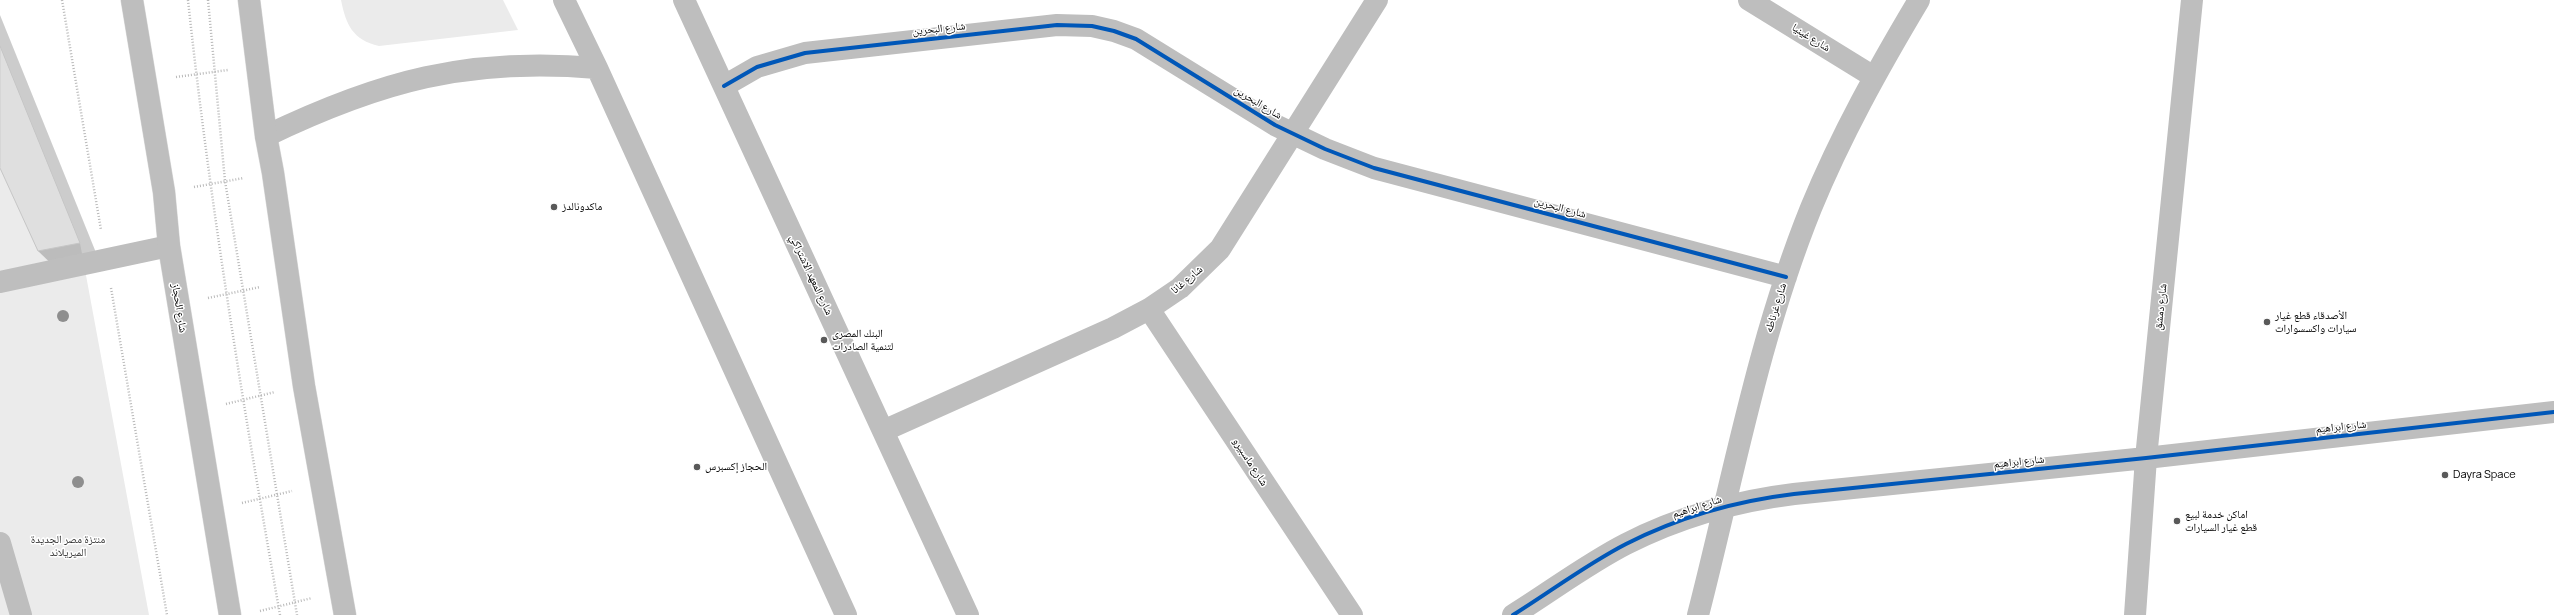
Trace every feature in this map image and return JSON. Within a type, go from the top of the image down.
[{"type":"street","name":"شارع الحجاز","points":[[132,0],[164,192],[169,246],[230,615]]},
{"type":"street","points":[[250,0],[266,136],[274,173],[304,386],[344,615]]},
{"type":"street","points":[[564,0],[597,68],[846,615]]},
{"type":"street","name":"شارع المعهد الاشتراكي","points":[[684,0],[968,615]]},
{"type":"street","name":"شارع غانا","points":[[883,431],[1113,328],[1149,309],[1180,288],[1220,249],[1294,135],[1377,0]]},
{"type":"street","name":"شارع غينيا","points":[[1749,0],[1874,77]]},
{"type":"street","name":"شارع غرناطه","points":[[1698,615],[1726,507],[1762,354],[1786,277],[1822,182],[1874,77],[1919,0]]},
{"type":"street","name":"شارع دمشق","points":[[2135,615],[2146,458],[2192,0]]},
{"type":"street","name":"شارع البحرين","points":[[724,86],[757,67],[805,53],[1057,25],[1080,25],[1108,29],[1136,40],[1294,135],[1374,168],[1786,277]]},
{"type":"street","points":[[266,136],[333,105],[389,85],[418,78],[507,65],[597,68]]},
{"type":"street","points":[[0,282],[169,246]]},
{"type":"street","name":"شارع ماسبيرو","points":[[1149,309],[1352,615]]},
{"type":"street","name":"شارع ابراهيم","points":[[1513,615],[1625,545],[1657,529],[1726,507],[1783,495],[2146,458],[2554,412]]},
{"type":"street","points":[[0,543],[21,615]]},
{"type":"path","points":[[62,0],[167,615]]},
{"type":"path","points":[[188,0],[210,185],[226,294],[280,615]]},
{"type":"path","points":[[208,0],[213,72],[225,181],[297,615]]},
{"type":"path","points":[[146,81],[259,67]]},
{"type":"path","points":[[164,192],[274,173]]},
{"type":"path","points":[[179,306],[242,290],[290,282]]},
{"type":"path","points":[[196,412],[244,399],[304,386]]},
{"type":"path","points":[[213,510],[322,484]]},
{"type":"path","points":[[253,613],[340,591]]},
{"type":"green space","points":[[341,0],[503,0],[518,30],[379,46],[363,40],[352,30],[345,17]]},
{"type":"green space","name":"منتزة مصر الجديدة الميريلاند","points":[[0,46],[80,243],[149,615],[0,615]]},
{"type":"building","points":[[0,46],[80,243],[38,251],[0,168]]},
{"type":"cycle path","points":[[724,86],[757,67],[805,53],[1057,25],[1092,26],[1114,31],[1136,39],[1275,125],[1325,149],[1374,168],[1786,277]]},
{"type":"cycle path","points":[[1513,615],[1583,569],[1611,552],[1646,534],[1687,518],[1751,501],[1794,494],[2146,458],[2554,412]]},
{"type":"place","name":"ماكدونالدز","points":[[554,207]]},
{"type":"place","name":"الأصدقاء قطع غيار سيارات واكسسوارات","points":[[2267,322]]},
{"type":"place","name":"البنك المصرى لتنمية الصادرات","points":[[824,340]]},
{"type":"place","name":"الحجاز إكسبرس","points":[[697,467]]},
{"type":"place","name":"Dayra Space","points":[[2445,475]]},
{"type":"place","name":"اماكن خدمة لبيع قطع غيار السيارات","points":[[2177,521]]}]
